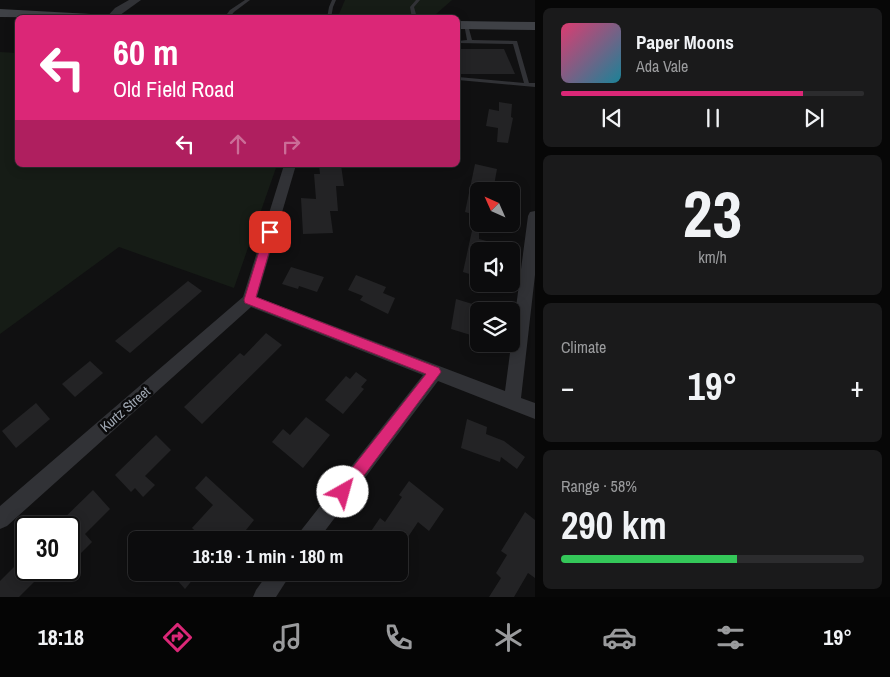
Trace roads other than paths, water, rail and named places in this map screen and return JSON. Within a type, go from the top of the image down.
[{"type":"main road","points":[[0,13],[36,15]]},
{"type":"main road","points":[[462,25],[535,26]]},
{"type":"street","points":[[113,15],[136,0]]},
{"type":"street","points":[[289,167],[249,300],[535,411]]},
{"type":"street","points":[[512,402],[535,216]]},
{"type":"street","name":"Kurtz Street","points":[[0,520],[249,300]]},
{"type":"street","points":[[313,531],[435,372]]},
{"type":"street","points":[[263,597],[275,581]]},
{"type":"lane","points":[[229,15],[248,0]]},
{"type":"lane","points":[[329,15],[330,7],[334,0]]},
{"type":"lane","points":[[413,15],[412,7],[418,0]]},
{"type":"lane","points":[[462,25],[470,42]]},
{"type":"lane","points":[[460,42],[514,42],[527,84]]},
{"type":"lane","points":[[460,79],[535,85]]}]
